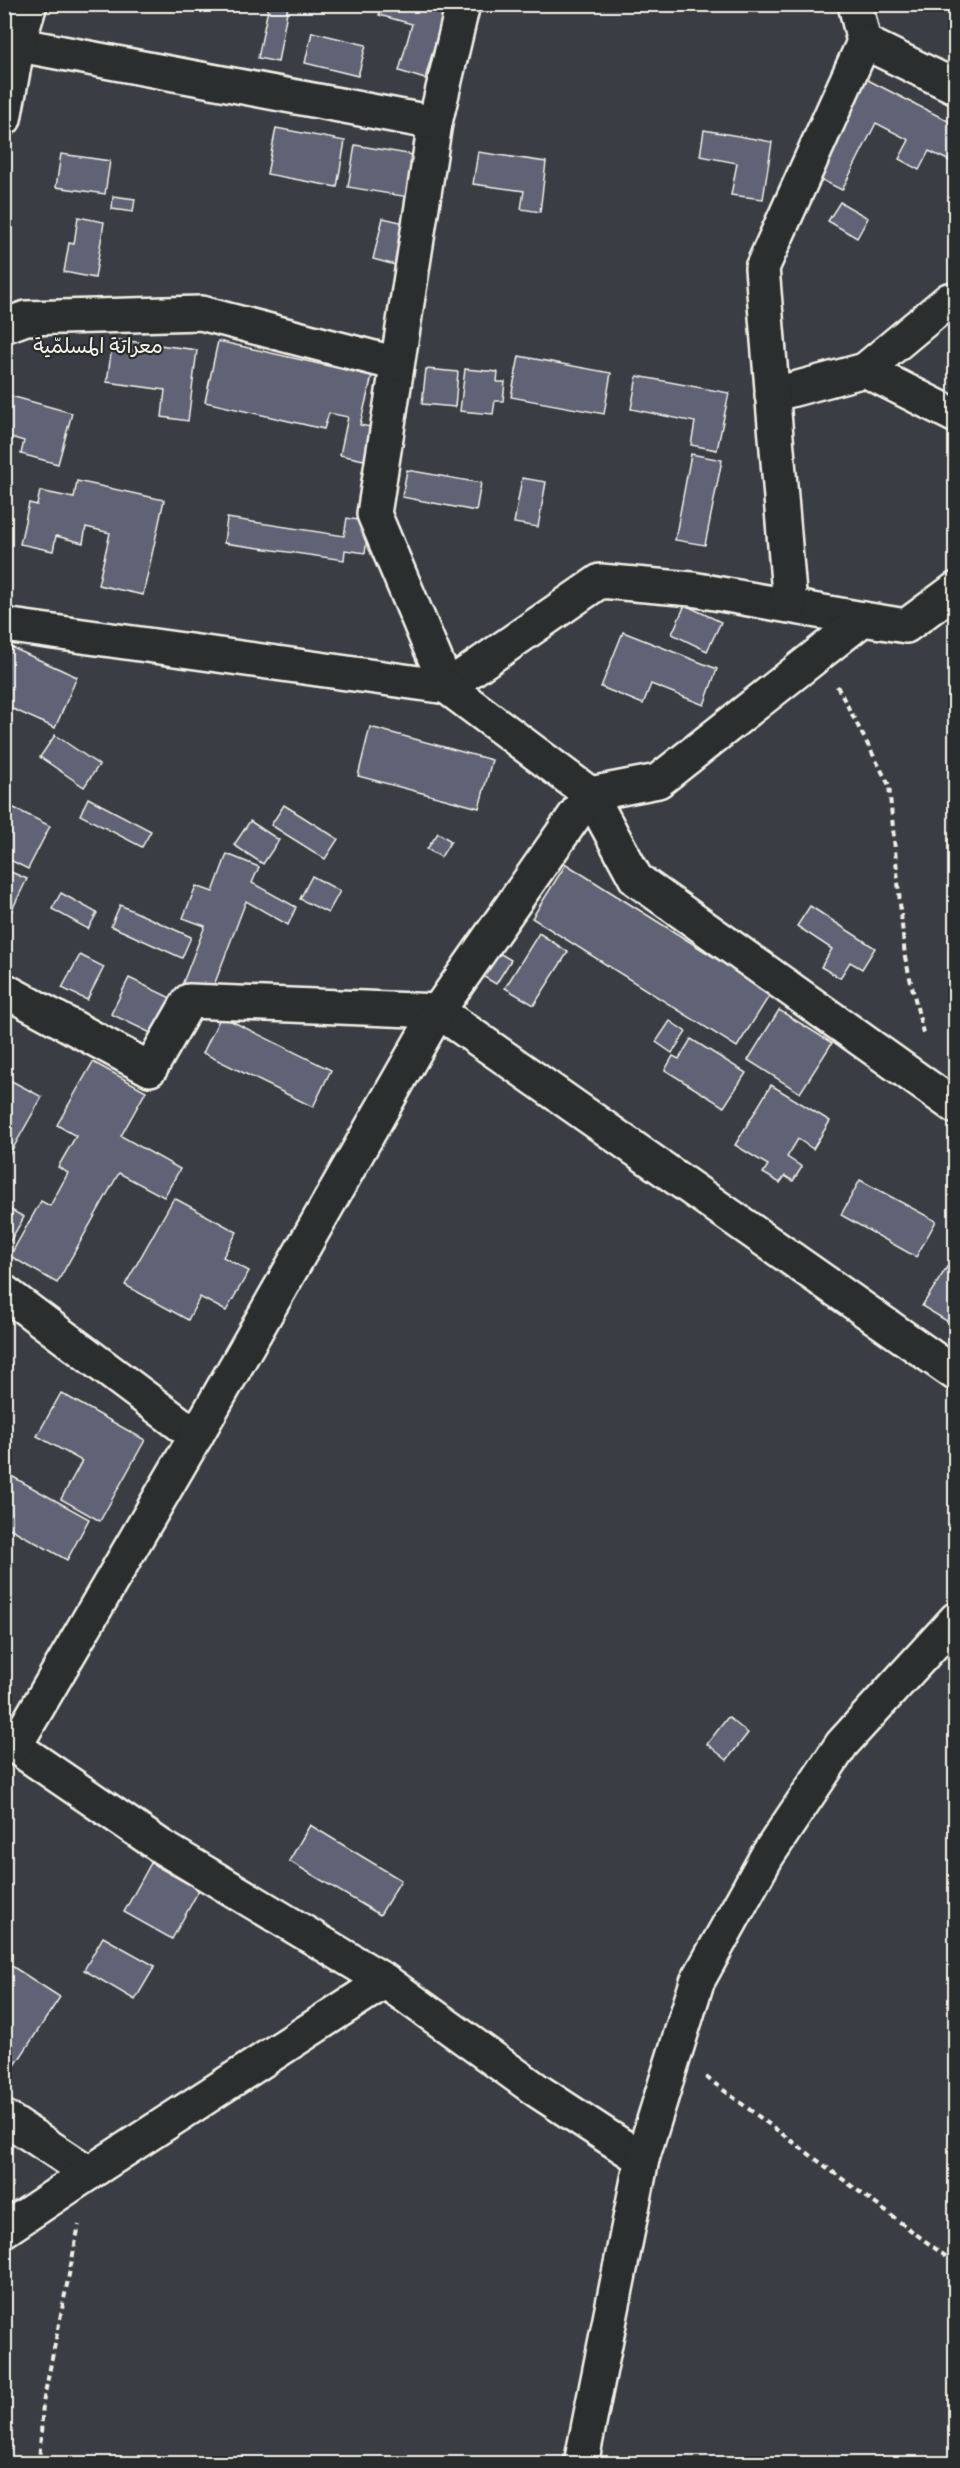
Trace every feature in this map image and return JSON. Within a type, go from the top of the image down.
[{"type":"street","points":[[4,119],[11,43],[30,4]]},
{"type":"street","points":[[447,687],[374,514],[435,123],[463,4]]},
{"type":"street","points":[[790,606],[762,268],[864,42],[855,4]]},
{"type":"street","points":[[864,42],[956,87]]},
{"type":"street","points":[[11,43],[435,123]]},
{"type":"street","points":[[772,395],[865,370],[949,300]]},
{"type":"street","points":[[4,326],[26,318],[201,313],[397,364]]},
{"type":"street","points":[[865,370],[956,416]]},
{"type":"street","points":[[447,687],[600,580],[692,589],[906,626],[956,589]]},
{"type":"street","points":[[642,2159],[538,2091],[385,1981],[162,1848],[10,1743],[196,1436],[438,1011],[590,794],[658,781],[863,619]]},
{"type":"street","points":[[4,625],[447,687],[590,794],[636,879],[947,1100]]},
{"type":"street","points":[[4,990],[150,1069],[189,1001],[438,1011],[956,1374]]},
{"type":"street","points":[[4,1292],[196,1436]]},
{"type":"street","points":[[581,2463],[642,2159],[697,1982],[767,1856],[842,1744],[956,1619]]},
{"type":"street","points":[[4,2230],[385,1981]]},
{"type":"street","points":[[4,2117],[89,2173]]},
{"type":"path","points":[[820,653],[889,785],[905,957],[947,1100]]},
{"type":"path","points":[[674,2054],[956,2264]]},
{"type":"path","points":[[39,2463],[43,2403],[89,2173]]},
{"type":"building","points":[[269,4],[288,6],[278,62],[258,58]]},
{"type":"building","points":[[381,4],[446,4],[425,79],[399,71],[412,24],[379,15]]},
{"type":"building","points":[[312,32],[366,45],[358,76],[305,63]]},
{"type":"building","points":[[862,77],[956,125],[956,164],[929,151],[919,170],[899,159],[909,140],[876,123],[842,190],[812,175]]},
{"type":"building","points":[[276,128],[345,141],[337,187],[267,174]]},
{"type":"building","points":[[704,130],[772,142],[763,199],[731,195],[737,163],[700,156]]},
{"type":"building","points":[[355,145],[420,156],[414,198],[348,187]]},
{"type":"building","points":[[478,152],[546,162],[540,212],[521,209],[524,191],[473,184]]},
{"type":"building","points":[[61,154],[110,161],[105,194],[56,187]]},
{"type":"building","points":[[113,196],[135,199],[133,212],[112,209]]},
{"type":"building","points":[[840,202],[868,218],[857,238],[828,221]]},
{"type":"building","points":[[78,217],[104,222],[95,278],[64,272],[69,243],[74,244]]},
{"type":"building","points":[[383,218],[409,224],[399,266],[373,259]]},
{"type":"building","points":[[113,339],[197,350],[188,421],[162,417],[165,390],[107,382]]},
{"type":"building","points":[[218,341],[372,376],[360,425],[371,427],[364,460],[340,455],[348,417],[329,413],[324,429],[205,402]]},
{"type":"building","points":[[519,356],[611,373],[604,414],[511,397]]},
{"type":"building","points":[[426,369],[458,372],[455,407],[422,404]]},
{"type":"building","points":[[465,369],[498,372],[497,382],[505,382],[503,401],[495,401],[493,414],[460,411]]},
{"type":"building","points":[[637,376],[729,393],[717,450],[691,445],[695,422],[631,409]]},
{"type":"building","points":[[4,394],[72,413],[58,464],[21,454],[24,441],[4,435]]},
{"type":"building","points":[[691,454],[722,460],[705,545],[675,540]]},
{"type":"building","points":[[407,470],[481,483],[476,511],[402,497]]},
{"type":"building","points":[[522,478],[546,482],[538,527],[514,523]]},
{"type":"building","points":[[77,481],[164,500],[143,595],[98,585],[110,533],[86,527],[83,543],[56,536],[53,551],[20,544],[29,503],[37,505],[40,491],[74,498]]},
{"type":"building","points":[[227,518],[344,536],[347,518],[369,522],[365,553],[345,550],[344,560],[224,543]]},
{"type":"building","points":[[685,605],[721,622],[707,651],[672,634]]},
{"type":"building","points":[[623,632],[717,669],[704,705],[651,684],[643,704],[601,687]]},
{"type":"building","points":[[4,644],[77,677],[55,728],[4,705]]},
{"type":"building","points":[[370,727],[492,760],[479,808],[358,776]]},
{"type":"building","points":[[55,735],[99,765],[84,787],[40,757]]},
{"type":"building","points":[[88,798],[151,831],[142,847],[80,815]]},
{"type":"building","points":[[284,805],[338,839],[325,859],[271,825]]},
{"type":"building","points":[[12,807],[50,826],[28,869],[4,857],[4,822]]},
{"type":"building","points":[[250,821],[279,840],[263,864],[234,845]]},
{"type":"building","points":[[438,833],[451,841],[441,857],[427,849]]},
{"type":"building","points":[[227,854],[259,867],[252,883],[296,907],[288,925],[246,901],[208,1001],[180,990],[205,926],[183,918],[196,886],[213,892]]},
{"type":"building","points":[[566,864],[771,993],[737,1047],[532,918]]},
{"type":"building","points":[[4,869],[27,879],[7,920],[4,919]]},
{"type":"building","points":[[312,876],[340,891],[328,913],[300,899]]},
{"type":"building","points":[[61,893],[97,913],[88,929],[52,909]]},
{"type":"building","points":[[120,905],[191,937],[182,958],[111,926]]},
{"type":"building","points":[[810,906],[875,948],[862,969],[850,962],[840,978],[821,967],[832,949],[797,926]]},
{"type":"building","points":[[539,933],[568,952],[534,1005],[505,988]]},
{"type":"building","points":[[494,950],[511,960],[496,984],[479,974]]},
{"type":"building","points":[[80,955],[104,967],[87,1000],[62,988]]},
{"type":"building","points":[[129,978],[177,1001],[159,1037],[111,1014]]},
{"type":"building","points":[[779,1010],[832,1043],[800,1093],[748,1060]]},
{"type":"building","points":[[221,1016],[331,1070],[313,1107],[203,1053]]},
{"type":"building","points":[[670,1021],[686,1032],[672,1053],[656,1042]]},
{"type":"building","points":[[691,1039],[746,1073],[724,1107],[665,1070],[673,1056],[679,1059]]},
{"type":"building","points":[[93,1062],[146,1091],[121,1136],[180,1169],[164,1197],[119,1173],[57,1283],[10,1256],[41,1201],[50,1206],[68,1173],[58,1167],[76,1136],[57,1125]]},
{"type":"building","points":[[4,1077],[42,1097],[4,1164]]},
{"type":"building","points":[[771,1085],[830,1121],[813,1149],[798,1139],[787,1157],[802,1167],[793,1181],[785,1176],[780,1183],[763,1173],[768,1165],[735,1145]]},
{"type":"building","points":[[860,1180],[936,1221],[916,1257],[841,1215]]},
{"type":"building","points":[[174,1198],[237,1232],[223,1257],[249,1271],[226,1311],[200,1297],[188,1320],[125,1285]]},
{"type":"building","points":[[4,1206],[24,1217],[9,1243],[4,1241]]},
{"type":"building","points":[[956,1253],[956,1313],[950,1323],[922,1306]]},
{"type":"building","points":[[61,1393],[145,1440],[100,1521],[61,1499],[82,1461],[37,1436]]},
{"type":"building","points":[[4,1472],[89,1519],[67,1560],[4,1525]]},
{"type":"building","points":[[728,1717],[748,1733],[727,1760],[707,1744]]},
{"type":"building","points":[[310,1825],[401,1880],[380,1915],[289,1861]]},
{"type":"building","points":[[151,1863],[199,1890],[172,1939],[124,1912]]},
{"type":"building","points":[[103,1937],[155,1966],[135,2000],[84,1970]]},
{"type":"building","points":[[4,1961],[60,1997],[4,2082]]},
{"type":"district","name":"معراتة المسلمّية","points":[[98,345]]}]
